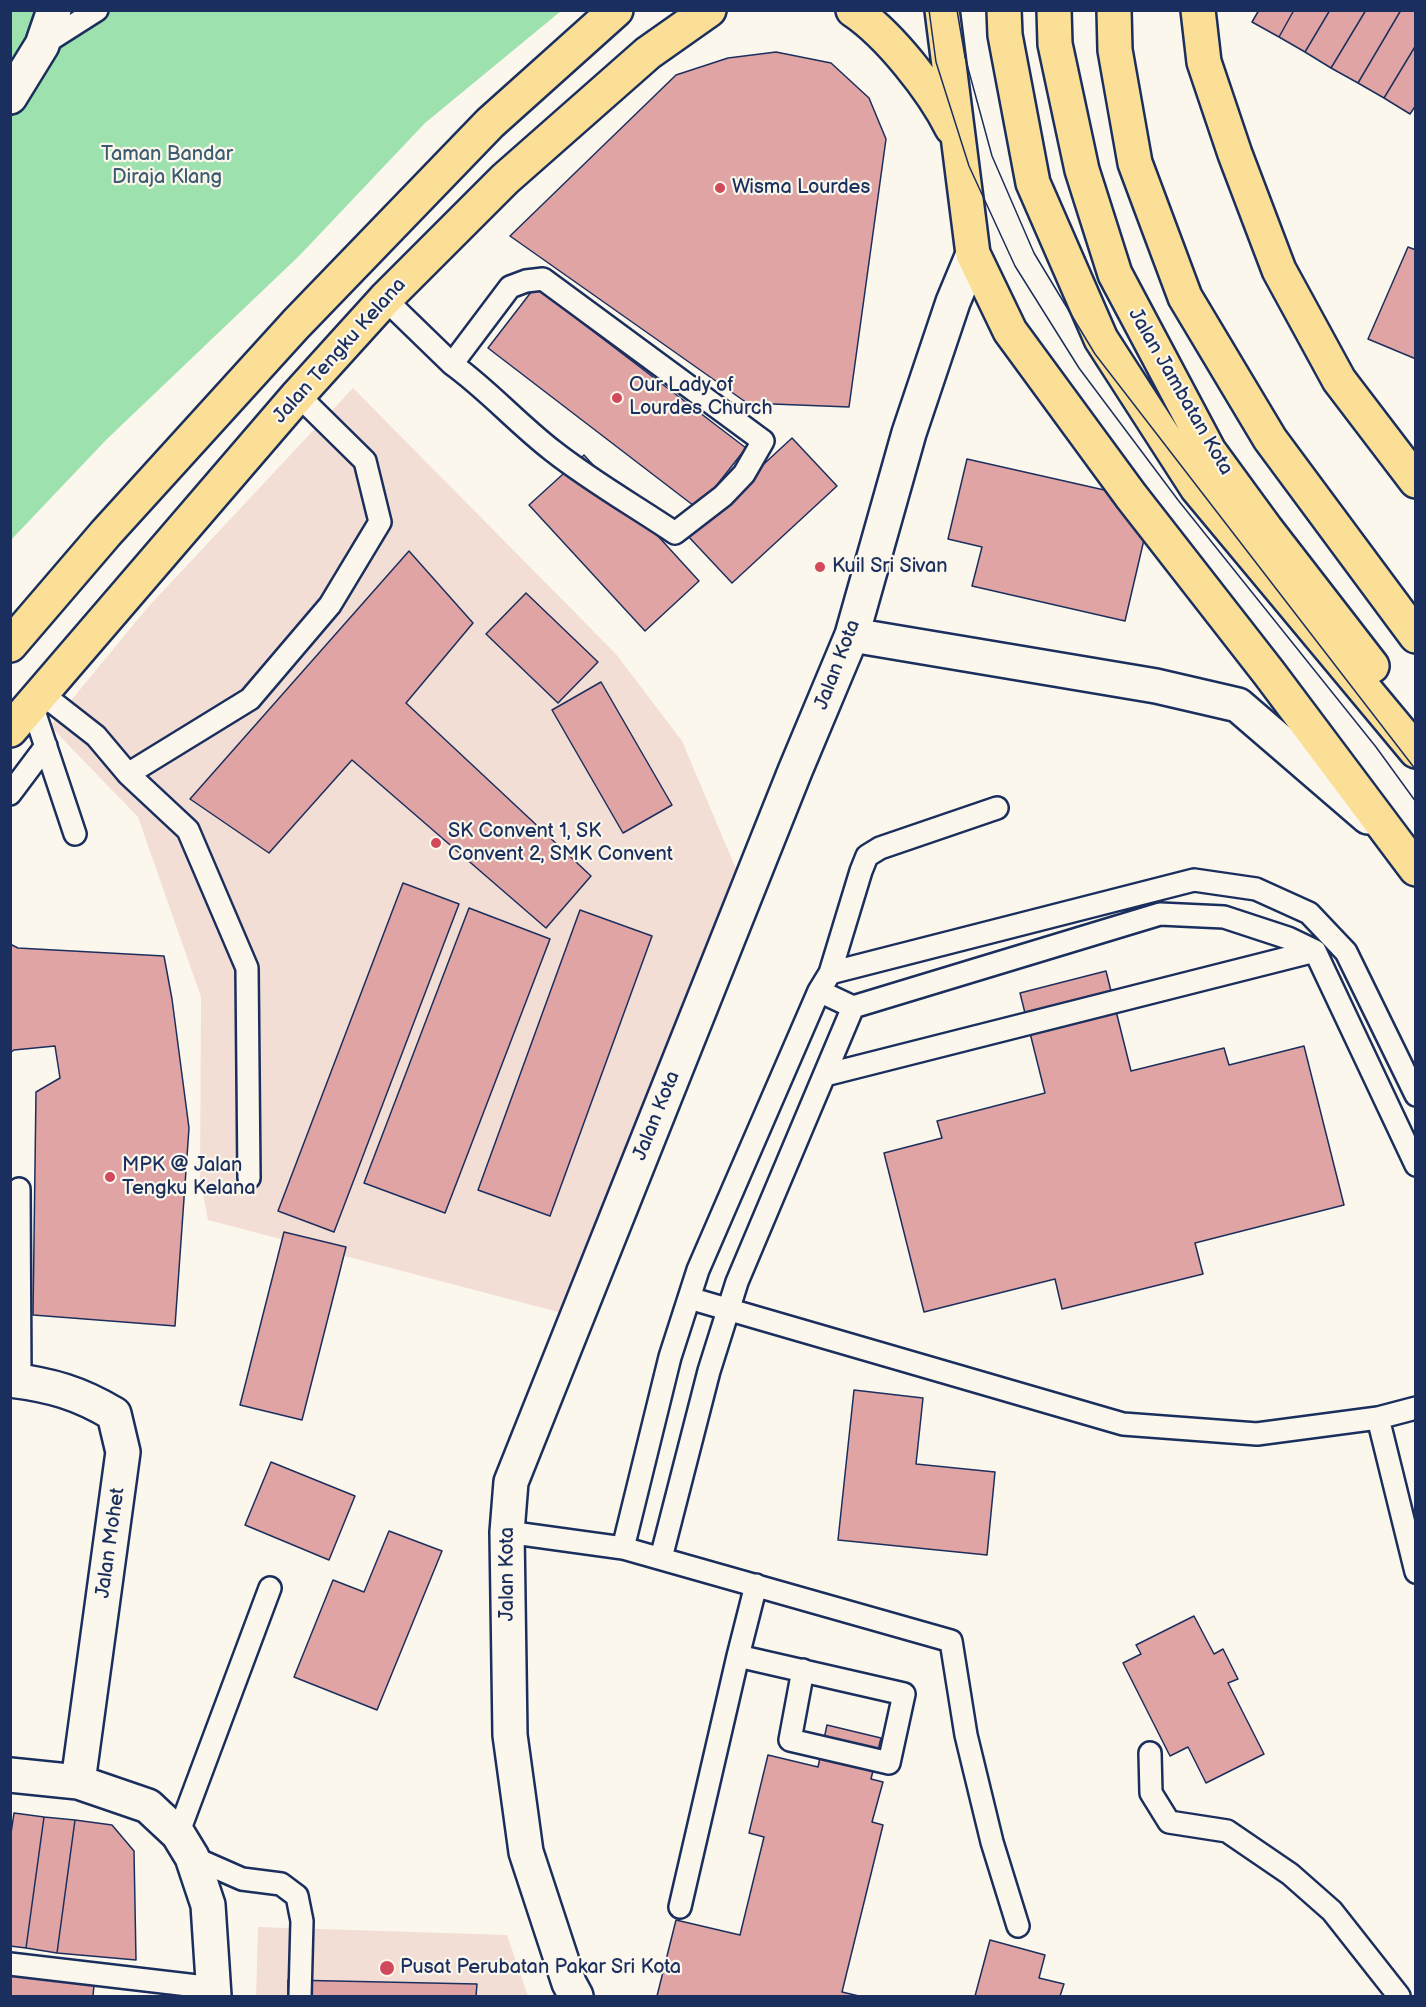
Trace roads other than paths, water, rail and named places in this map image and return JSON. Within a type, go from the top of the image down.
[{"type":"highway","points":[[10,645],[106,533],[296,324],[490,123],[616,10]]},
{"type":"highway","name":"Jalan Tengku Kelana","points":[[10,730],[298,395],[385,299],[505,179],[648,53],[708,10]]},
{"type":"highway","points":[[853,10],[894,48],[919,76],[941,107],[958,140]]},
{"type":"highway","points":[[942,10],[973,254],[1010,331],[1131,496],[1269,673],[1416,869]]},
{"type":"highway","points":[[1004,10],[1005,35],[1034,183],[1101,339],[1197,488],[1416,751]]},
{"type":"highway","name":"Jalan Jambatan Kota","points":[[1054,10],[1055,44],[1082,170],[1115,274],[1209,451],[1266,529],[1416,722]]},
{"type":"highway","points":[[1114,10],[1114,50],[1135,163],[1185,297],[1270,439],[1416,636]]},
{"type":"highway","points":[[1198,10],[1204,62],[1235,154],[1279,270],[1339,380],[1416,481]]},
{"type":"street","points":[[10,97],[42,45],[54,10]]},
{"type":"street","name":"Jalan Kota","points":[[576,1996],[569,1983],[526,1852],[510,1735],[507,1532],[511,1482],[786,793],[852,634],[909,433],[953,302],[973,254]]},
{"type":"street","points":[[852,634],[1156,686],[1238,705],[1392,838]]},
{"type":"street","name":"Jalan Mohet","points":[[15,1381],[67,1391],[90,1399],[114,1414],[123,1452],[78,1782]]},
{"type":"street","points":[[10,1775],[78,1782],[148,1806],[185,1846],[208,1905],[214,1992]]},
{"type":"lane","points":[[42,45],[97,10]]},
{"type":"lane","points":[[385,299],[453,364],[554,452],[675,533],[723,496],[744,474],[763,441],[543,279],[510,287],[453,364]]},
{"type":"lane","points":[[128,774],[250,699],[330,605],[380,522],[365,461],[298,395]]},
{"type":"lane","points":[[37,699],[46,746],[75,834]]},
{"type":"lane","points":[[37,699],[96,736],[128,774],[188,830],[247,968],[249,1178]]},
{"type":"lane","points":[[10,794],[46,746]]},
{"type":"lane","points":[[623,1548],[670,1357],[698,1270],[819,991],[830,973],[867,856],[880,848],[997,808]]},
{"type":"lane","points":[[830,973],[1194,880],[1256,889],[1310,913],[1346,952],[1416,1095]]},
{"type":"lane","points":[[819,991],[852,1007],[1160,914],[1224,917],[1288,938],[1315,951],[1416,1166]]},
{"type":"lane","points":[[825,1075],[1315,951]]},
{"type":"lane","points":[[661,1558],[709,1371],[737,1282],[852,1007]]},
{"type":"lane","points":[[15,1381],[19,1189]]},
{"type":"lane","points":[[689,1298],[1123,1424],[1257,1434],[1378,1418],[1416,1408]]},
{"type":"lane","points":[[1378,1418],[1416,1572]]},
{"type":"lane","points":[[507,1532],[623,1548],[951,1641],[966,1735],[981,1799],[1018,1926]]},
{"type":"lane","points":[[680,1907],[756,1585]]},
{"type":"lane","points":[[270,1588],[185,1846],[242,1879],[281,1884],[297,1896],[302,1921],[300,1996]]},
{"type":"lane","points":[[738,1656],[802,1670],[904,1694],[889,1763],[790,1740],[802,1670]]},
{"type":"lane","points":[[1150,1754],[1151,1793],[1169,1822],[1227,1831],[1290,1874],[1332,1911],[1399,1996]]},
{"type":"lane","points":[[10,1964],[214,1992]]},
{"type":"tram line","points":[[929,10],[936,62],[969,166],[1015,266],[1079,368],[1178,500],[1376,747],[1416,802]]},
{"type":"tram line","points":[[957,10],[965,57],[992,156],[1034,253],[1095,354],[1416,770]]},
{"type":"place","name":"Wisma Lourdes","points":[[720,188]]},
{"type":"place","name":"Our Lady of Lourdes Church","points":[[617,398]]},
{"type":"place","name":"Kuil Sri Sivan","points":[[820,567]]},
{"type":"place","name":"SK Convent 1, SK Convent 2, SMK Convent","points":[[436,843]]},
{"type":"place","name":"MPK @ Jalan Tengku Kelana","points":[[110,1177]]},
{"type":"place","name":"Pusat Perubatan Pakar Sri Kota","points":[[387,1968]]},
{"type":"park label","name":"Taman Bandar Diraja Klang","points":[[167,166]]}]
